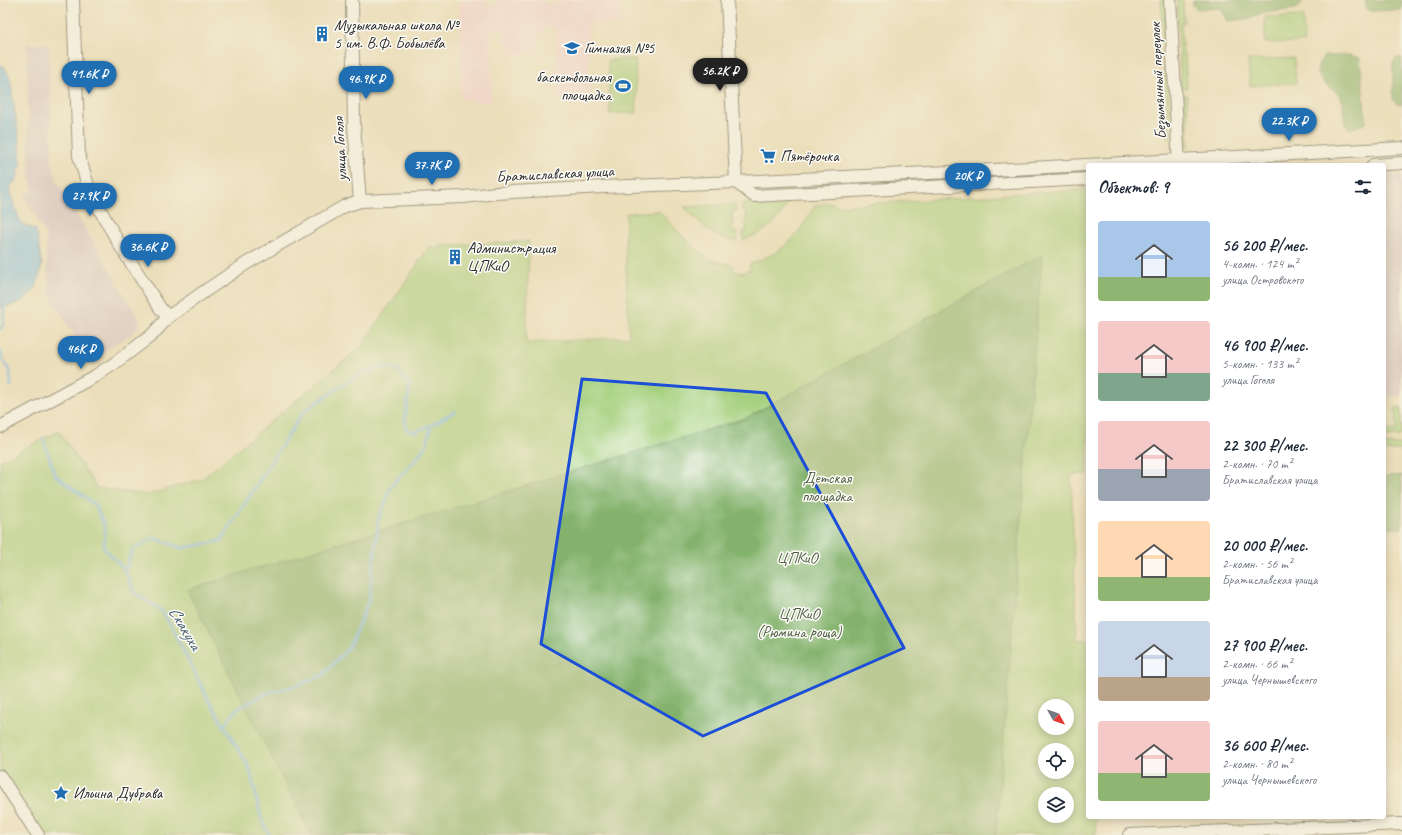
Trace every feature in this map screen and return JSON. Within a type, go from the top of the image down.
[{"type":"street","points":[[73,0],[79,156],[90,192],[120,247],[160,308],[168,317]]},
{"type":"street","name":"улица Гоголя","points":[[352,0],[354,126],[360,201]]},
{"type":"street","points":[[727,0],[736,182],[754,196],[1086,179]]},
{"type":"street","name":"Безымянный переулок","points":[[1170,0],[1178,163]]},
{"type":"street","name":"Братиславская улица","points":[[1178,163],[1402,148]]},
{"type":"street","points":[[1386,164],[1402,163]]},
{"type":"street","name":"Братиславская улица","points":[[0,427],[95,376],[115,363],[152,335],[168,317],[247,263],[345,206],[360,201],[464,197],[496,193],[604,186],[736,182],[1086,167]]},
{"type":"street","points":[[0,776],[38,835]]},
{"type":"street","points":[[1129,835],[1402,824]]},
{"type":"highlighted area","points":[[582,379],[766,393],[904,648],[703,736],[541,644]]},
{"type":"shaded area","name":"Гимназия №5","points":[[459,0],[487,0],[487,5],[496,5],[496,0],[546,0],[546,3],[557,3],[557,0],[622,0],[622,24],[588,24],[590,98],[557,99],[556,28],[543,28],[543,33],[538,33],[538,54],[510,54],[510,42],[503,42],[503,29],[491,30],[492,102],[473,102],[472,100],[461,100]]},
{"type":"shaded area","points":[[27,44],[49,44],[52,161],[57,181],[140,321],[135,332],[89,360],[49,294],[46,235],[24,196],[33,190],[29,169]]},
{"type":"shaded area","points":[[1402,175],[1402,396],[1386,397],[1386,176]]},
{"type":"green space","points":[[1161,0],[1165,0],[1167,41],[1163,41]]},
{"type":"green space","points":[[1177,0],[1183,0],[1184,23],[1181,23],[1187,88],[1181,88]]},
{"type":"green space","points":[[1193,0],[1302,0],[1302,3],[1296,9],[1263,13],[1252,18],[1228,21],[1221,8],[1197,9],[1193,5]]},
{"type":"green space","points":[[1365,0],[1402,0],[1402,10],[1371,11],[1366,8]]},
{"type":"green space","points":[[1303,16],[1304,42],[1265,43],[1265,17]]},
{"type":"green space","points":[[1349,55],[1360,58],[1366,123],[1350,129],[1345,124],[1343,102],[1339,94],[1323,82],[1317,73],[1319,63],[1324,56]]},
{"type":"green space","points":[[1164,58],[1167,58],[1171,138],[1168,138]]},
{"type":"green space","points":[[1294,58],[1296,83],[1250,86],[1248,60]]},
{"type":"green space","points":[[1397,58],[1402,58],[1402,105],[1397,104],[1393,99],[1393,62]]},
{"type":"green space","name":"баскетбольная площадка","points":[[635,59],[637,113],[610,114],[608,60]]},
{"type":"green space","points":[[1181,95],[1187,95],[1189,146],[1183,146]]},
{"type":"green space","name":"ЦПКиО","points":[[1086,189],[1086,474],[1071,475],[1077,640],[1086,640],[1086,819],[1096,819],[1096,835],[41,835],[0,770],[0,461],[59,431],[97,488],[147,495],[202,479],[362,346],[429,247],[529,241],[526,343],[629,337],[625,241],[626,213],[659,211],[687,241],[710,260],[733,265],[734,271],[742,273],[750,270],[750,264],[773,254],[789,242],[796,235],[815,205],[832,203],[837,206]]},
{"type":"green space","points":[[788,202],[775,222],[758,234],[743,240],[743,232],[746,231],[746,211],[742,211],[742,203]]},
{"type":"green space","points":[[735,204],[736,211],[732,212],[733,232],[737,232],[737,241],[728,240],[714,234],[701,224],[684,207]]},
{"type":"green space","name":"ЦПКиО (Рюмина роща)","points":[[1042,255],[996,835],[311,835],[187,590],[746,418]]},
{"type":"green space","points":[[1401,407],[1402,434],[1400,436],[1386,437],[1386,431],[1397,430],[1395,408]]},
{"type":"green space","points":[[1399,444],[1402,446],[1402,454],[1401,450],[1386,451],[1386,445]]},
{"type":"green space","points":[[1402,475],[1402,528],[1386,528],[1386,476]]},
{"type":"water","points":[[0,64],[5,68],[10,78],[19,139],[21,165],[16,180],[9,191],[21,223],[36,230],[42,265],[36,288],[23,301],[4,308],[0,307]]},
{"type":"waterway","name":"Скакуха","points":[[0,329],[3,325],[4,305]]},
{"type":"waterway","name":"Скакуха","points":[[0,351],[4,362],[10,371],[11,386]]},
{"type":"waterway","points":[[125,570],[133,549],[154,538],[182,548],[221,541],[303,412],[359,374],[383,367],[396,369],[410,385],[405,418],[406,429],[415,432],[435,423],[455,411]]},
{"type":"waterway","points":[[224,726],[237,709],[267,693],[296,686],[323,675],[349,647],[369,600],[379,516],[385,504],[389,490],[396,480],[413,463],[427,444],[431,425]]},
{"type":"waterway","name":"Скакуха","points":[[43,438],[55,475],[95,505],[105,527],[104,548],[125,570],[134,593],[161,610],[171,626],[209,701],[249,767],[261,817],[269,835]]},
{"type":"place","name":"Музыкальная школа № 5 им. В.Ф. Бобылёва","points":[[322,34]]},
{"type":"place","name":"Гимназия №5","points":[[572,48]]},
{"type":"place","name":"баскетбольная площадка","points":[[623,86]]},
{"type":"place","name":"Пятёрочка","points":[[768,156]]},
{"type":"place","name":"Администрация ЦПКиО","points":[[455,257]]},
{"type":"place","name":"Ильина Дубрава","points":[[61,793]]},
{"type":"park label","name":"Детская площадка","points":[[827,487]]}]
